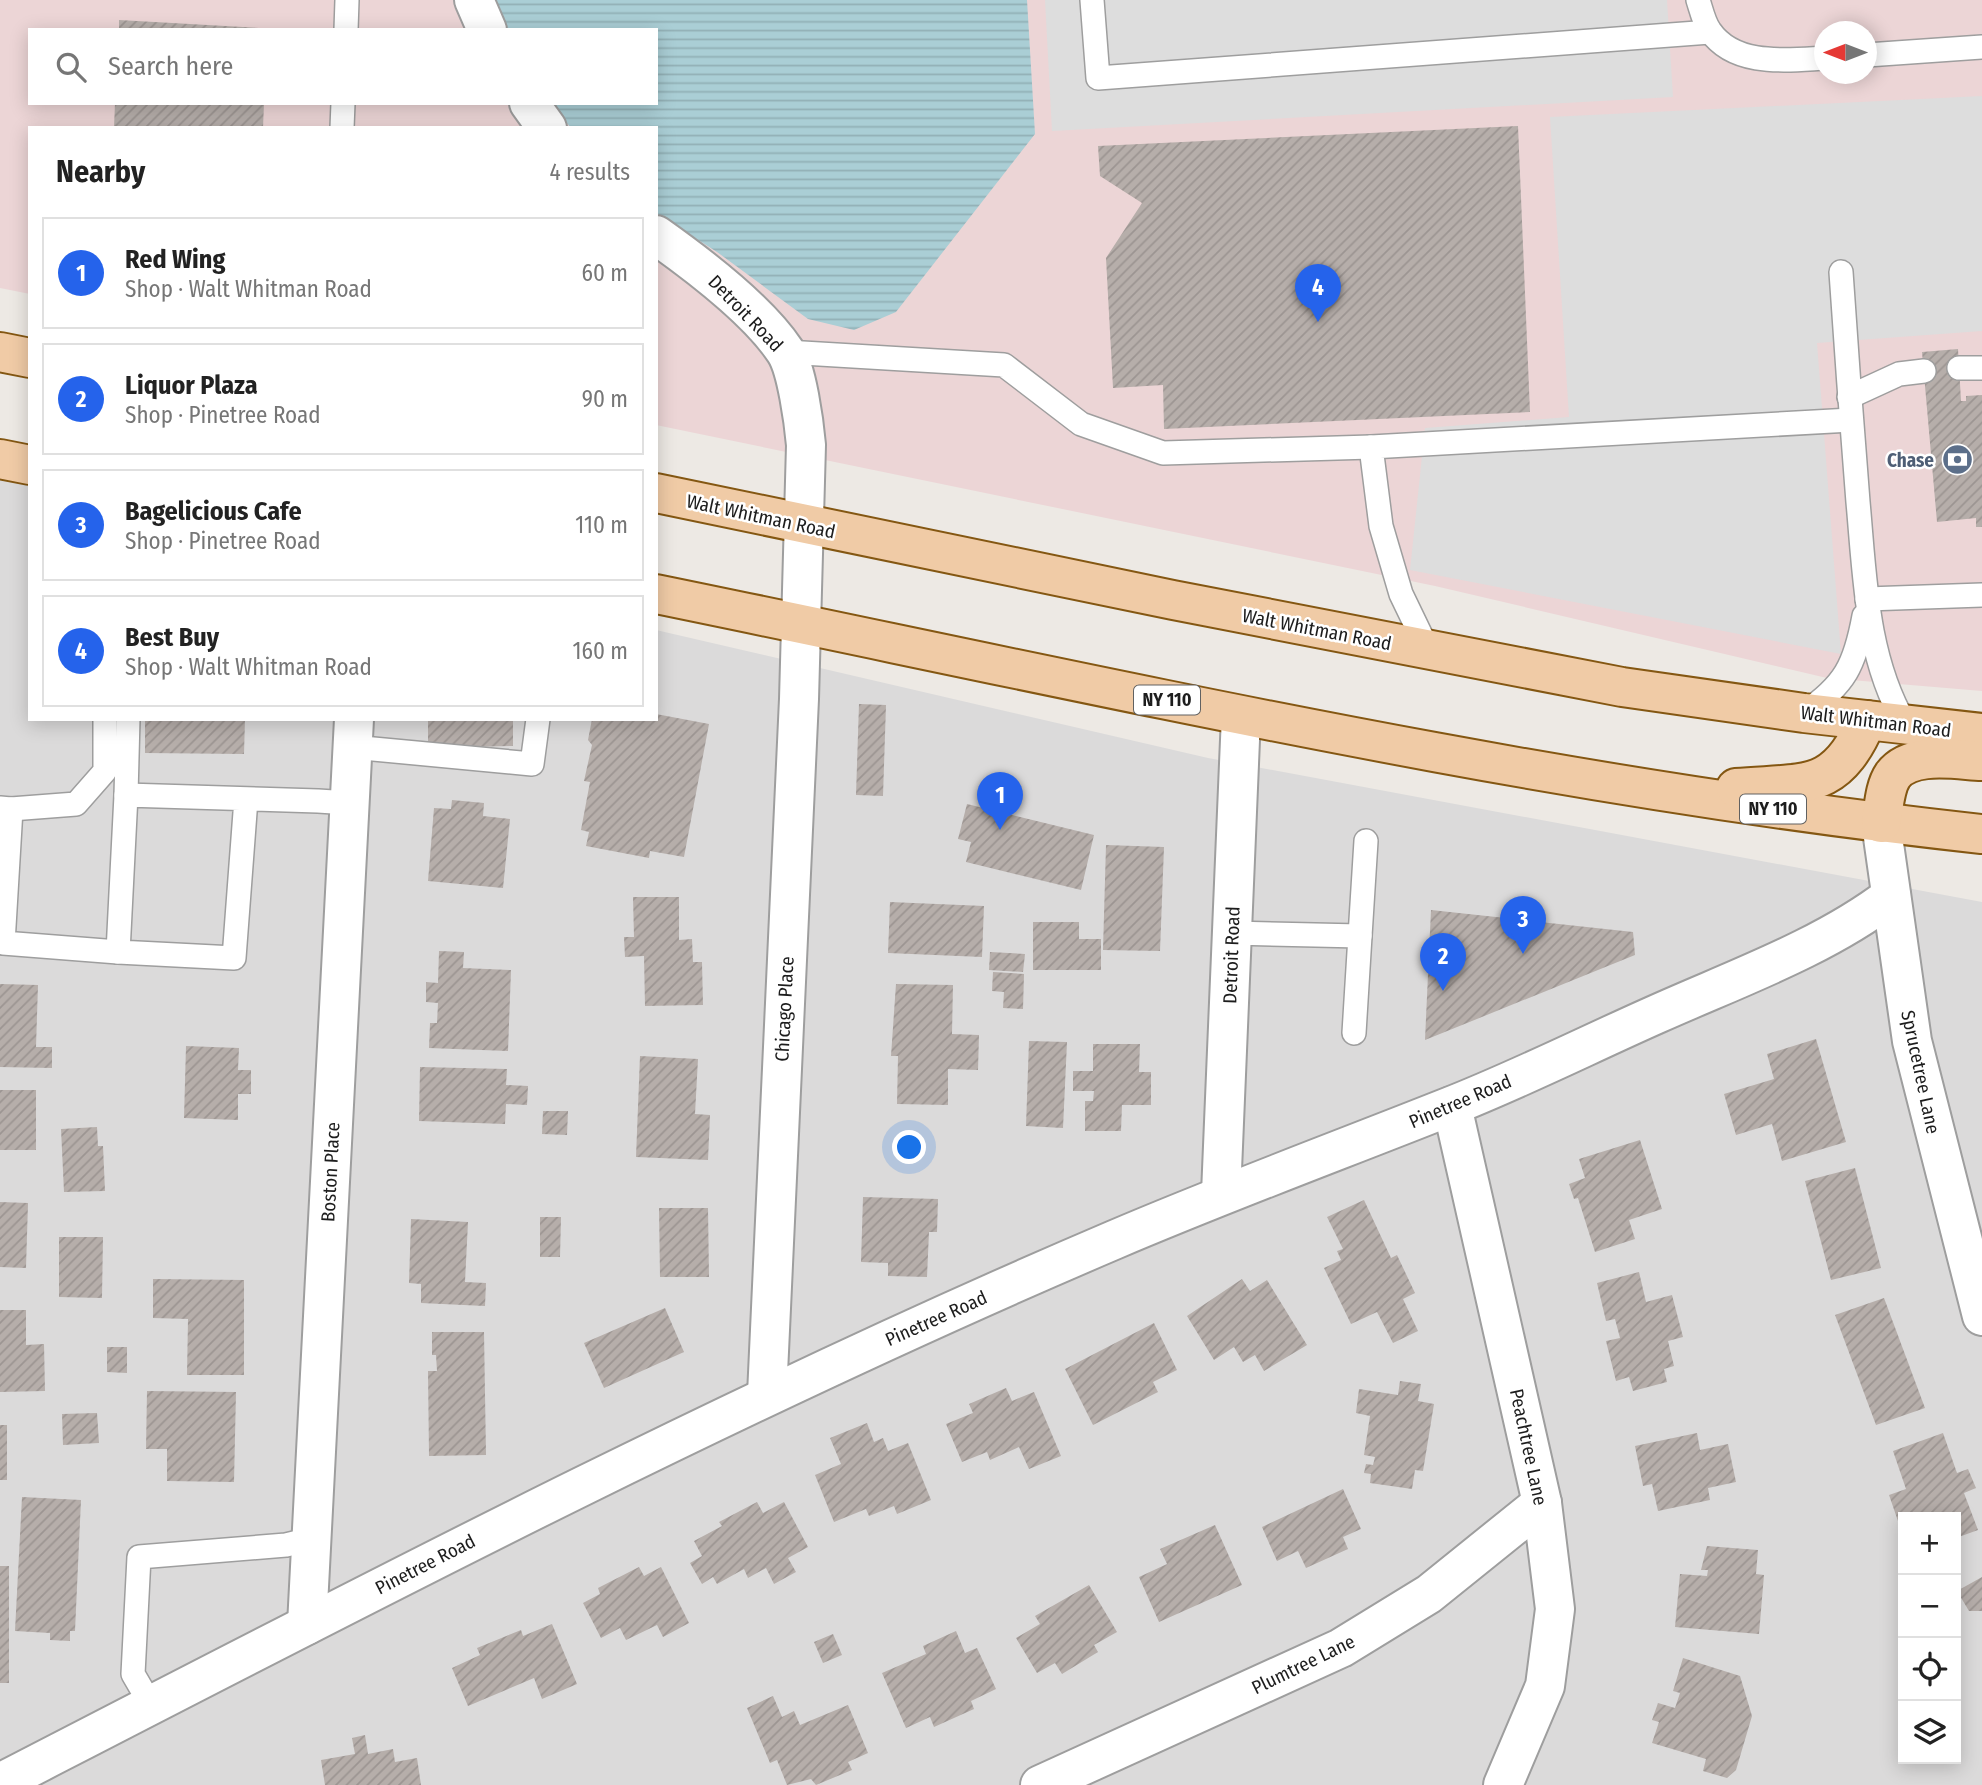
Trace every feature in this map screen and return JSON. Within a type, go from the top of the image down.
[{"type":"main road","points":[[0,352],[28,358]]},
{"type":"main road","points":[[0,459],[28,466]]},
{"type":"main road","name":"Walt Whitman Road","points":[[658,493],[804,526],[1622,687],[1804,713],[1982,733]]},
{"type":"main road","name":"NY 110","points":[[658,594],[1241,716],[1666,794],[1982,834]]},
{"type":"main road","points":[[1666,794],[1809,782],[1823,778],[1845,763],[1867,720]]},
{"type":"main road","points":[[1881,823],[1889,783],[1901,767],[1928,760],[1982,761]]},
{"type":"street","points":[[474,0],[486,28]]},
{"type":"street","points":[[531,105],[546,126]]},
{"type":"street","name":"Detroit Road","points":[[658,236],[740,301],[786,352],[804,417],[806,446],[801,624]]},
{"type":"street","name":"Chicago Place","points":[[767,1395],[801,624]]},
{"type":"street","name":"Detroit Road","points":[[1222,1194],[1241,716]]},
{"type":"street","name":"Boston Place","points":[[307,1625],[353,733]]},
{"type":"street","name":"Sprucetree Lane","points":[[1881,823],[1912,1041],[1982,1315]]},
{"type":"street","name":"Pinetree Road","points":[[0,1783],[594,1478],[767,1395],[1038,1272],[1222,1194],[1452,1106],[1758,969],[1842,928],[1891,896]]},
{"type":"street","name":"Peachtree Lane","points":[[1452,1106],[1542,1503],[1555,1609],[1545,1686],[1503,1785]]},
{"type":"street","name":"Plumtree Lane","points":[[1040,1785],[1341,1648],[1429,1594],[1542,1503]]},
{"type":"lane","points":[[346,28],[347,0]]},
{"type":"lane","points":[[1092,0],[1098,78],[1710,32]]},
{"type":"lane","points":[[1698,0],[1710,32],[1739,55],[1779,61],[1814,59]]},
{"type":"lane","points":[[1877,54],[1982,47]]},
{"type":"lane","points":[[342,126],[343,105]]},
{"type":"lane","points":[[1841,272],[1867,599],[1878,662],[1890,698],[1905,724]]},
{"type":"lane","points":[[786,352],[1004,365],[1081,424],[1163,453],[1371,447],[1850,408],[1899,374],[1924,370]]},
{"type":"lane","points":[[1371,447],[1381,526],[1401,594],[1428,650]]},
{"type":"lane","points":[[1867,599],[1982,595]]},
{"type":"lane","points":[[1804,713],[1841,684],[1859,642],[1867,599]]},
{"type":"lane","points":[[104,721],[105,771],[76,804],[5,809],[3,943],[234,958],[246,799]]},
{"type":"lane","points":[[118,952],[128,721]]},
{"type":"lane","points":[[353,733],[532,764],[538,721]]},
{"type":"lane","points":[[126,795],[349,803]]},
{"type":"lane","points":[[1354,1033],[1366,841]]},
{"type":"lane","points":[[1232,933],[1360,936]]},
{"type":"lane","points":[[151,1705],[133,1674],[139,1557],[286,1545],[311,1539]]},
{"type":"shaded area","points":[[0,0],[1982,0],[1982,691],[1827,678],[1435,586],[658,425],[658,126],[28,126],[28,294],[0,288]]},
{"type":"shaded area","points":[[1045,0],[1667,0],[1673,97],[1052,131]]},
{"type":"shaded area","points":[[1982,96],[1982,331],[1817,343],[1841,654],[1410,570],[1425,428],[1569,417],[1550,117]]},
{"type":"shaded area","points":[[0,477],[28,483],[28,721],[658,721],[658,630],[1208,758],[1982,902],[1982,1785],[0,1785]]},
{"type":"water","points":[[495,0],[1027,0],[1035,134],[896,312],[854,330],[808,319],[717,252],[658,214],[658,126],[569,126],[552,105],[658,105],[658,28],[506,28]]},
{"type":"building","points":[[119,20],[259,28],[119,28]]},
{"type":"building","points":[[115,105],[264,105],[263,126],[114,126]]},
{"type":"building","points":[[1518,126],[1530,412],[1164,429],[1163,385],[1113,388],[1106,258],[1142,203],[1100,176],[1098,146]]},
{"type":"building","name":"Chase","points":[[1958,349],[1961,401],[1966,401],[1966,396],[1982,395],[1982,527],[1976,527],[1976,518],[1937,522],[1922,352]]},
{"type":"building","points":[[859,704],[886,705],[883,796],[856,795]]},
{"type":"building","points":[[658,714],[709,724],[684,857],[650,851],[649,858],[586,846],[589,832],[581,830],[590,782],[584,781],[592,745],[588,740],[592,721],[658,721]]},
{"type":"building","points":[[145,721],[245,721],[244,754],[145,753]]},
{"type":"building","points":[[428,721],[513,721],[513,746],[428,748]]},
{"type":"building","points":[[452,800],[484,803],[483,816],[510,819],[503,888],[428,881],[434,808],[451,809]]},
{"type":"building","points":[[967,804],[1094,835],[1081,890],[966,862],[971,842],[958,839]]},
{"type":"building","points":[[1106,845],[1164,847],[1160,951],[1103,950]]},
{"type":"building","points":[[633,897],[679,897],[679,940],[692,939],[693,962],[702,962],[703,1005],[645,1006],[644,956],[625,957],[624,937],[634,937]]},
{"type":"building","points":[[890,902],[984,906],[982,957],[888,953]]},
{"type":"building","points":[[1431,910],[1633,932],[1635,955],[1425,1040]]},
{"type":"building","points":[[1033,922],[1079,922],[1079,939],[1101,939],[1101,970],[1033,970]]},
{"type":"building","points":[[439,951],[464,952],[463,968],[511,970],[508,1051],[429,1048],[430,1023],[437,1023],[438,1003],[426,1002],[426,982],[438,983]]},
{"type":"building","points":[[990,952],[1025,954],[1023,972],[989,970]]},
{"type":"building","points":[[993,972],[1024,974],[1023,1009],[1003,1008],[1004,992],[992,991]]},
{"type":"building","points":[[0,984],[38,985],[36,1047],[52,1047],[52,1068],[0,1067]]},
{"type":"building","points":[[896,984],[953,985],[952,1034],[979,1035],[978,1070],[948,1069],[948,1105],[897,1104],[898,1056],[891,1056]]},
{"type":"building","points":[[1816,1039],[1846,1142],[1782,1161],[1772,1124],[1736,1135],[1724,1094],[1774,1079],[1767,1054]]},
{"type":"building","points":[[1029,1041],[1067,1042],[1063,1128],[1026,1126]]},
{"type":"building","points":[[1093,1044],[1140,1044],[1139,1072],[1151,1072],[1151,1105],[1122,1105],[1121,1131],[1085,1131],[1085,1101],[1093,1101],[1094,1091],[1073,1091],[1073,1071],[1093,1071]]},
{"type":"building","points":[[186,1046],[239,1048],[238,1070],[251,1070],[251,1094],[238,1094],[238,1120],[184,1118]]},
{"type":"building","points":[[640,1056],[698,1059],[695,1114],[710,1115],[708,1160],[636,1157]]},
{"type":"building","points":[[420,1067],[507,1069],[506,1085],[528,1086],[527,1105],[506,1104],[505,1124],[419,1121]]},
{"type":"building","points":[[0,1090],[36,1090],[36,1150],[0,1150]]},
{"type":"building","points":[[543,1111],[568,1111],[567,1135],[542,1134]]},
{"type":"building","points":[[97,1127],[98,1146],[103,1146],[105,1191],[64,1192],[61,1129]]},
{"type":"building","points":[[1640,1140],[1662,1209],[1629,1220],[1635,1239],[1595,1252],[1578,1198],[1574,1199],[1569,1184],[1585,1178],[1579,1159]]},
{"type":"building","points":[[1855,1168],[1881,1268],[1831,1280],[1805,1181]]},
{"type":"building","points":[[863,1197],[938,1199],[937,1232],[929,1232],[927,1277],[888,1276],[888,1263],[861,1262]]},
{"type":"building","points":[[1364,1200],[1391,1258],[1397,1255],[1415,1293],[1403,1299],[1418,1331],[1393,1343],[1377,1312],[1351,1324],[1324,1268],[1341,1260],[1337,1251],[1343,1249],[1327,1217]]},
{"type":"building","points":[[0,1202],[28,1203],[26,1268],[0,1267]]},
{"type":"building","points":[[659,1208],[708,1208],[709,1277],[660,1277]]},
{"type":"building","points":[[540,1217],[561,1217],[560,1257],[540,1257]]},
{"type":"building","points":[[411,1219],[468,1222],[465,1282],[486,1283],[485,1306],[421,1303],[421,1284],[409,1283]]},
{"type":"building","points":[[59,1237],[103,1237],[102,1298],[59,1297]]},
{"type":"building","points":[[1639,1272],[1646,1302],[1672,1295],[1683,1337],[1668,1341],[1674,1366],[1664,1369],[1667,1382],[1633,1391],[1629,1377],[1616,1381],[1606,1341],[1620,1338],[1615,1319],[1606,1321],[1597,1283]]},
{"type":"building","points":[[153,1279],[244,1280],[244,1375],[187,1375],[188,1319],[153,1318]]},
{"type":"building","points":[[1242,1279],[1250,1291],[1267,1280],[1307,1345],[1264,1371],[1255,1355],[1243,1362],[1234,1347],[1214,1360],[1187,1316]]},
{"type":"building","points":[[1884,1298],[1925,1408],[1876,1425],[1835,1315]]},
{"type":"building","points":[[665,1308],[684,1352],[604,1388],[584,1343]]},
{"type":"building","points":[[0,1310],[26,1310],[26,1345],[44,1344],[45,1391],[0,1392]]},
{"type":"building","points":[[1154,1323],[1177,1370],[1153,1382],[1158,1392],[1093,1425],[1065,1369]]},
{"type":"building","points":[[432,1332],[484,1332],[486,1455],[429,1456],[428,1371],[437,1371],[436,1355],[432,1355]]},
{"type":"building","points":[[107,1347],[127,1347],[127,1373],[107,1372]]},
{"type":"building","points":[[1400,1381],[1421,1384],[1418,1401],[1434,1404],[1423,1471],[1415,1470],[1412,1489],[1370,1483],[1371,1474],[1364,1473],[1366,1464],[1373,1465],[1375,1457],[1364,1455],[1370,1416],[1356,1413],[1359,1389],[1398,1395]]},
{"type":"building","points":[[1006,1388],[1012,1401],[1034,1392],[1061,1456],[1029,1469],[1019,1447],[990,1460],[987,1452],[962,1462],[946,1424],[973,1413],[969,1404]]},
{"type":"building","points":[[147,1391],[236,1392],[234,1482],[167,1481],[167,1449],[146,1449]]},
{"type":"building","points":[[97,1413],[99,1443],[63,1445],[62,1414]]},
{"type":"building","points":[[867,1423],[874,1442],[883,1438],[888,1451],[908,1443],[931,1500],[897,1514],[894,1506],[869,1516],[866,1509],[834,1522],[815,1475],[841,1464],[830,1438]]},
{"type":"building","points":[[0,1425],[7,1425],[7,1480],[0,1480]]},
{"type":"building","points":[[1697,1433],[1700,1450],[1728,1444],[1736,1482],[1708,1488],[1710,1500],[1658,1511],[1652,1484],[1643,1486],[1635,1446]]},
{"type":"building","points":[[1943,1433],[1957,1473],[1968,1469],[1976,1488],[1964,1493],[1978,1530],[1961,1536],[1961,1512],[1898,1512],[1898,1521],[1889,1495],[1906,1489],[1893,1451]]},
{"type":"building","points":[[1343,1489],[1361,1529],[1343,1537],[1348,1549],[1306,1568],[1298,1551],[1277,1561],[1262,1527]]},
{"type":"building","points":[[22,1497],[81,1500],[75,1631],[70,1631],[70,1641],[50,1640],[50,1633],[15,1631]]},
{"type":"building","points":[[757,1502],[763,1513],[784,1502],[808,1547],[788,1558],[796,1572],[774,1584],[766,1568],[748,1578],[744,1569],[717,1584],[713,1577],[702,1584],[690,1563],[702,1556],[694,1541],[722,1526],[719,1522]]},
{"type":"building","points":[[1215,1525],[1242,1585],[1159,1622],[1139,1577],[1167,1564],[1160,1549]]},
{"type":"building","points":[[1707,1546],[1758,1550],[1756,1574],[1764,1575],[1759,1634],[1675,1627],[1680,1574],[1707,1576],[1708,1570],[1701,1570]]},
{"type":"building","points":[[0,1566],[9,1566],[9,1683],[0,1683]]},
{"type":"building","points":[[639,1567],[644,1576],[661,1567],[689,1623],[663,1637],[657,1625],[626,1640],[620,1628],[601,1638],[583,1603],[600,1594],[598,1588]]},
{"type":"building","points":[[1982,1577],[1982,1611],[1969,1611],[1961,1598],[1961,1589]]},
{"type":"building","points":[[1089,1585],[1117,1632],[1094,1645],[1098,1652],[1062,1674],[1055,1663],[1037,1673],[1016,1638],[1040,1624],[1035,1616]]},
{"type":"building","points":[[552,1624],[577,1684],[542,1699],[534,1678],[468,1706],[452,1668],[480,1655],[477,1648],[521,1630],[523,1636]]},
{"type":"building","points":[[956,1631],[965,1653],[977,1648],[996,1689],[971,1701],[974,1709],[934,1727],[930,1717],[906,1728],[882,1673],[926,1654],[923,1646]]},
{"type":"building","points":[[833,1634],[842,1655],[823,1663],[814,1642]]},
{"type":"building","points":[[1683,1658],[1740,1676],[1752,1716],[1736,1770],[1727,1778],[1703,1771],[1706,1759],[1652,1743],[1659,1722],[1652,1720],[1658,1703],[1675,1708],[1680,1693],[1673,1691]]},
{"type":"building","points":[[773,1696],[782,1717],[794,1711],[800,1725],[848,1705],[868,1753],[848,1762],[852,1770],[816,1785],[811,1779],[787,1785],[777,1760],[770,1763],[747,1708]]},
{"type":"building","points":[[365,1735],[368,1754],[393,1749],[395,1762],[417,1758],[421,1785],[325,1785],[321,1760],[355,1754],[352,1738]]},
{"type":"place","name":"Best Buy","points":[[1318,322]]},
{"type":"place","name":"Chase","points":[[1957,460]]},
{"type":"place","name":"Red Wing","points":[[1000,830]]},
{"type":"place","name":"Bagelicious Cafe","points":[[1523,954]]},
{"type":"place","name":"Liquor Plaza","points":[[1443,991]]}]
